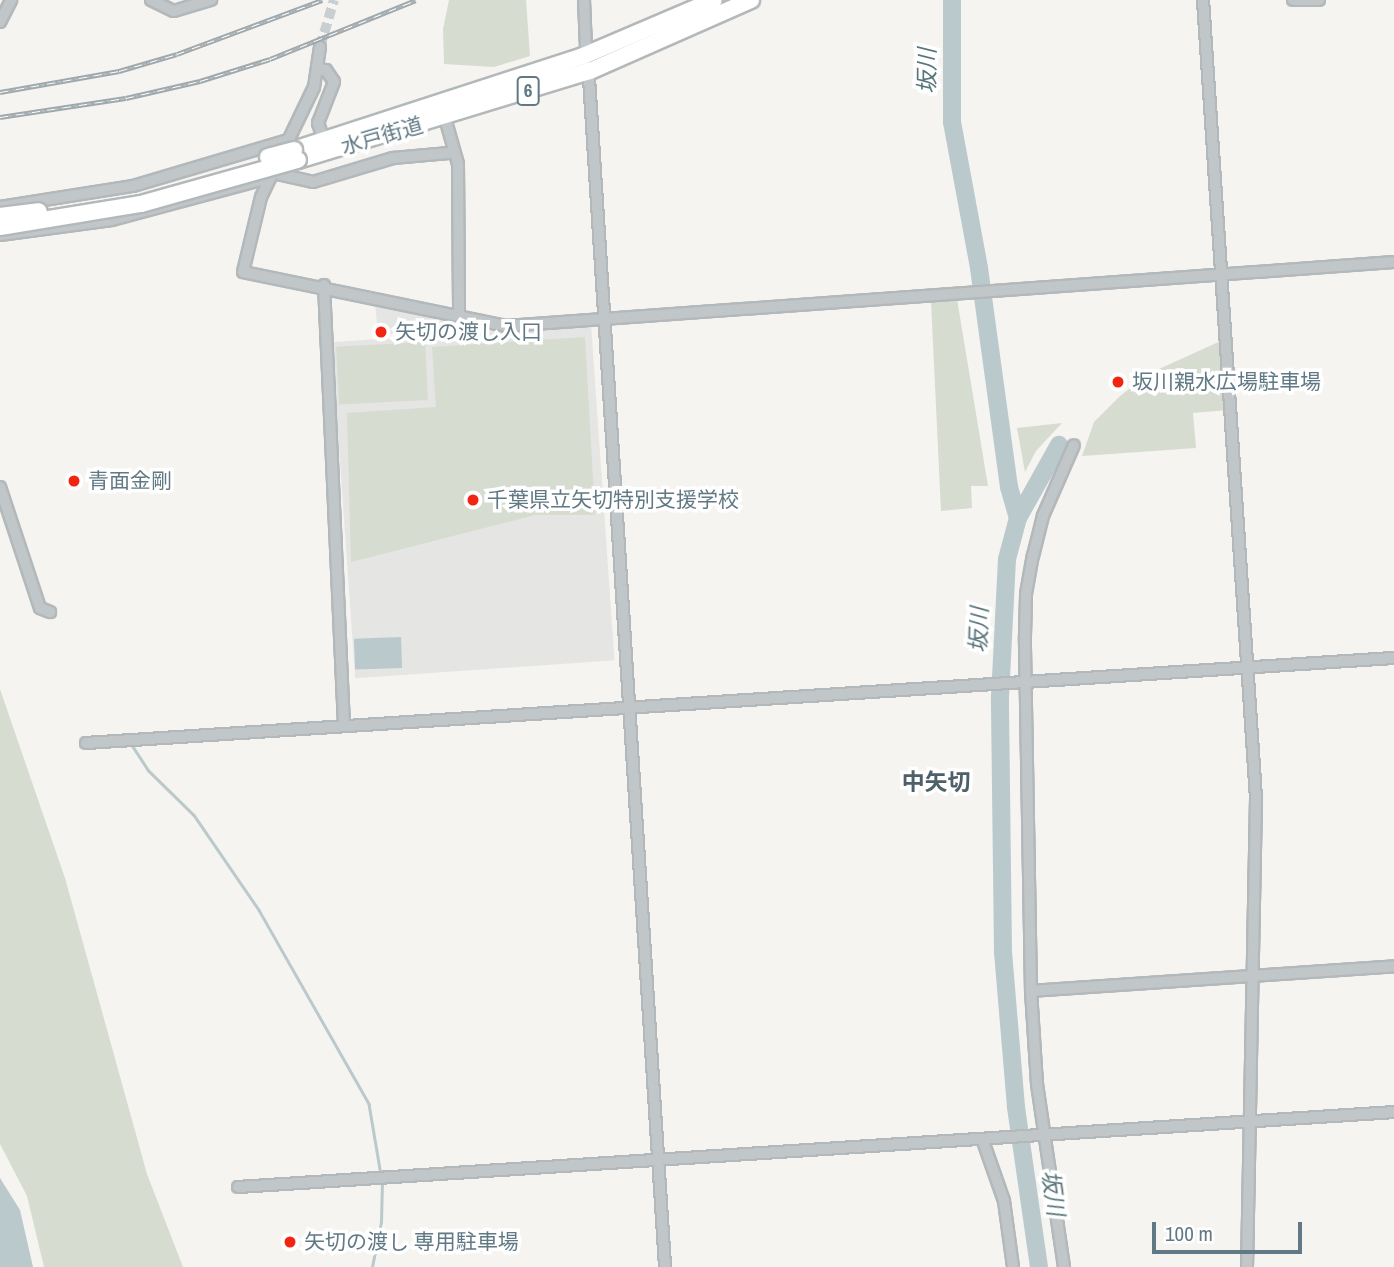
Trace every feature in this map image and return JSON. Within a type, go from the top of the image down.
[{"type":"highway","name":"水戸街道","points":[[0,216],[138,194],[292,150],[583,56],[714,0]]},
{"type":"highway","name":"水戸街道","points":[[0,227],[141,204],[292,150],[444,118],[590,71],[751,0]]},
{"type":"street","points":[[0,22],[11,0]]},
{"type":"street","points":[[152,0],[173,11],[211,0]]},
{"type":"street","points":[[584,0],[586,48]]},
{"type":"street","points":[[1203,0],[1256,799],[1247,1267]]},
{"type":"street","points":[[1293,0],[1319,0]]},
{"type":"street","points":[[320,47],[314,87],[292,150],[269,175],[243,272],[324,285],[506,326],[1394,262]]},
{"type":"street","points":[[317,69],[326,70],[334,82],[318,122],[324,140]]},
{"type":"street","points":[[589,78],[665,1267]]},
{"type":"street","points":[[444,118],[458,164],[458,314]]},
{"type":"street","points":[[0,207],[145,184],[292,150]]},
{"type":"street","points":[[0,235],[112,220],[269,175],[313,182],[393,158],[449,153]]},
{"type":"street","points":[[324,285],[344,726]]},
{"type":"street","points":[[1064,1267],[1053,1208],[1037,1084],[1031,990],[1024,685],[1026,594],[1033,556],[1043,516],[1074,445]]},
{"type":"street","points":[[0,487],[40,608],[50,612]]},
{"type":"street","points":[[86,743],[981,688],[1394,658]]},
{"type":"street","points":[[1031,990],[1394,966]]},
{"type":"street","points":[[238,1187],[1046,1138],[1394,1112]]},
{"type":"street","points":[[988,1141],[1004,1201],[1013,1267]]},
{"type":"shaded area","points":[[449,0],[526,0],[530,56],[494,67],[444,64],[443,29]]},
{"type":"shaded area","points":[[957,299],[988,486],[971,486],[972,508],[941,511],[931,301]]},
{"type":"shaded area","points":[[375,303],[450,318],[452,330],[378,335]]},
{"type":"shaded area","name":"千葉県立矢切特別支援学校","points":[[591,324],[615,660],[355,678],[332,342]]},
{"type":"shaded area","points":[[585,337],[595,515],[535,515],[351,562],[347,413],[436,407],[432,347]]},
{"type":"shaded area","points":[[1223,340],[1228,410],[1193,413],[1196,448],[1082,456],[1094,422],[1119,397],[1148,374]]},
{"type":"shaded area","points":[[425,342],[428,400],[339,405],[336,347]]},
{"type":"shaded area","points":[[1062,423],[1036,451],[1025,472],[1017,428]]},
{"type":"shaded area","points":[[401,637],[402,668],[355,670],[354,639]]},
{"type":"shaded area","points":[[0,689],[65,878],[147,1174],[183,1267],[44,1267],[27,1196],[0,1144]]},
{"type":"shaded area","points":[[0,1178],[20,1210],[33,1267],[0,1267]]},
{"type":"waterway","name":"坂川","points":[[952,0],[952,122],[979,268],[1009,487],[1018,518]]},
{"type":"waterway","name":"坂川","points":[[1039,1267],[1016,1107],[1003,952],[1000,697],[1007,559],[1018,518],[1059,445]]},
{"type":"waterway","points":[[132,745],[148,770],[194,815],[259,910],[369,1104],[381,1175]]},
{"type":"waterway","points":[[372,1267],[381,1222],[382,1181]]},
{"type":"tunnel","points":[[320,47],[334,0]]},
{"type":"railway","points":[[0,92],[119,71],[177,54],[322,0]]},
{"type":"railway","points":[[0,117],[126,98],[200,81],[270,59],[416,0]]},
{"type":"place","name":"矢切の渡し入口","points":[[381,332]]},
{"type":"place","name":"坂川親水広場駐車場","points":[[1118,382]]},
{"type":"place","name":"青面金剛","points":[[74,481]]},
{"type":"place","name":"千葉県立矢切特別支援学校","points":[[473,500]]},
{"type":"place","name":"矢切の渡し 専用駐車場","points":[[290,1242]]},
{"type":"district","name":"中矢切","points":[[936,782]]}]
